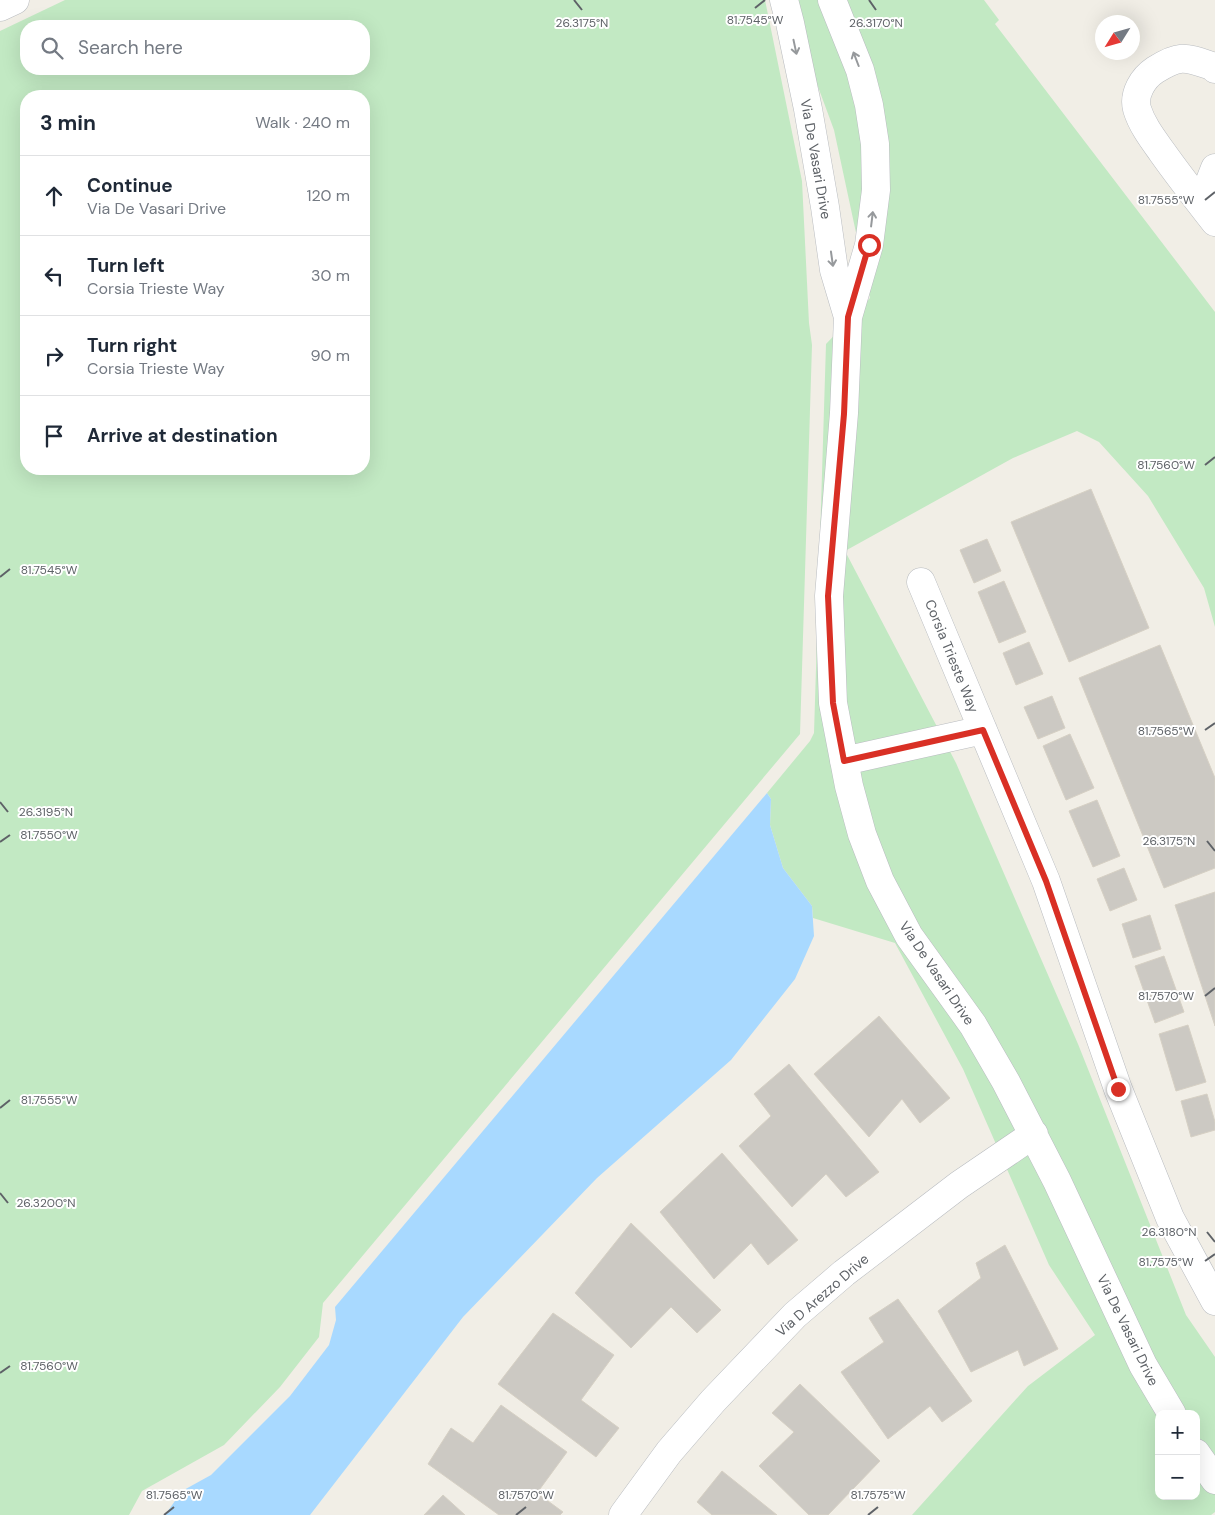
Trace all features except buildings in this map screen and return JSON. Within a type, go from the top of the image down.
[{"type":"street","points":[[0,7],[16,0]]},
{"type":"street","name":"Via De Vasari Drive","points":[[784,0],[808,109],[834,270],[848,317]]},
{"type":"street","name":"Via De Vasari Drive","points":[[832,0],[860,70],[869,104],[875,144],[876,190],[869,245],[848,317],[844,414],[828,596],[833,703],[849,786],[862,834],[880,881],[910,936],[978,1034],[1006,1082],[1057,1181],[1143,1366],[1170,1410]]},
{"type":"street","points":[[1208,213],[1145,128],[1137,107],[1138,88],[1151,73],[1171,60],[1189,58],[1212,66],[1215,69]]},
{"type":"street","points":[[1208,213],[1215,168]]},
{"type":"street","name":"Corsia Trieste Way","points":[[922,582],[1046,881],[1118,1089],[1170,1218],[1215,1301]]},
{"type":"street","name":"Corsia Trieste Way","points":[[844,761],[983,730]]},
{"type":"street","name":"Via D Arezzo Drive","points":[[623,1515],[669,1452],[713,1401],[795,1315],[844,1272],[951,1191],[1034,1134]]},
{"type":"street","points":[[1197,1455],[1215,1480]]},
{"type":"green space","points":[[65,0],[765,0],[802,181],[809,323],[812,345],[800,734],[323,1303],[319,1337],[280,1387],[224,1445],[142,1491],[129,1515],[0,1515],[0,31],[20,21],[20,75],[370,75],[370,20],[23,20]]},
{"type":"green space","points":[[786,0],[984,0],[999,20],[995,24],[1215,312],[1215,627],[1204,588],[1148,496],[1099,442],[1077,431],[1013,458],[845,551],[956,763],[1078,1044],[1186,1315],[1215,1357],[1215,1512],[1211,1515],[912,1515],[1028,1386],[1095,1335],[1049,1265],[963,1069],[895,943],[813,918],[812,906],[783,868],[770,825],[771,799],[767,793],[810,741],[814,733],[826,344],[870,298],[834,130]]},
{"type":"water","points":[[767,793],[771,799],[770,825],[783,868],[812,906],[814,936],[795,979],[731,1060],[597,1178],[463,1317],[310,1515],[165,1515],[182,1491],[211,1475],[290,1396],[329,1345],[336,1320],[335,1307]]},
{"type":"route","points":[[869,245],[848,317],[844,414],[828,596],[833,703],[844,761],[983,730],[1046,881],[1118,1089]]}]
